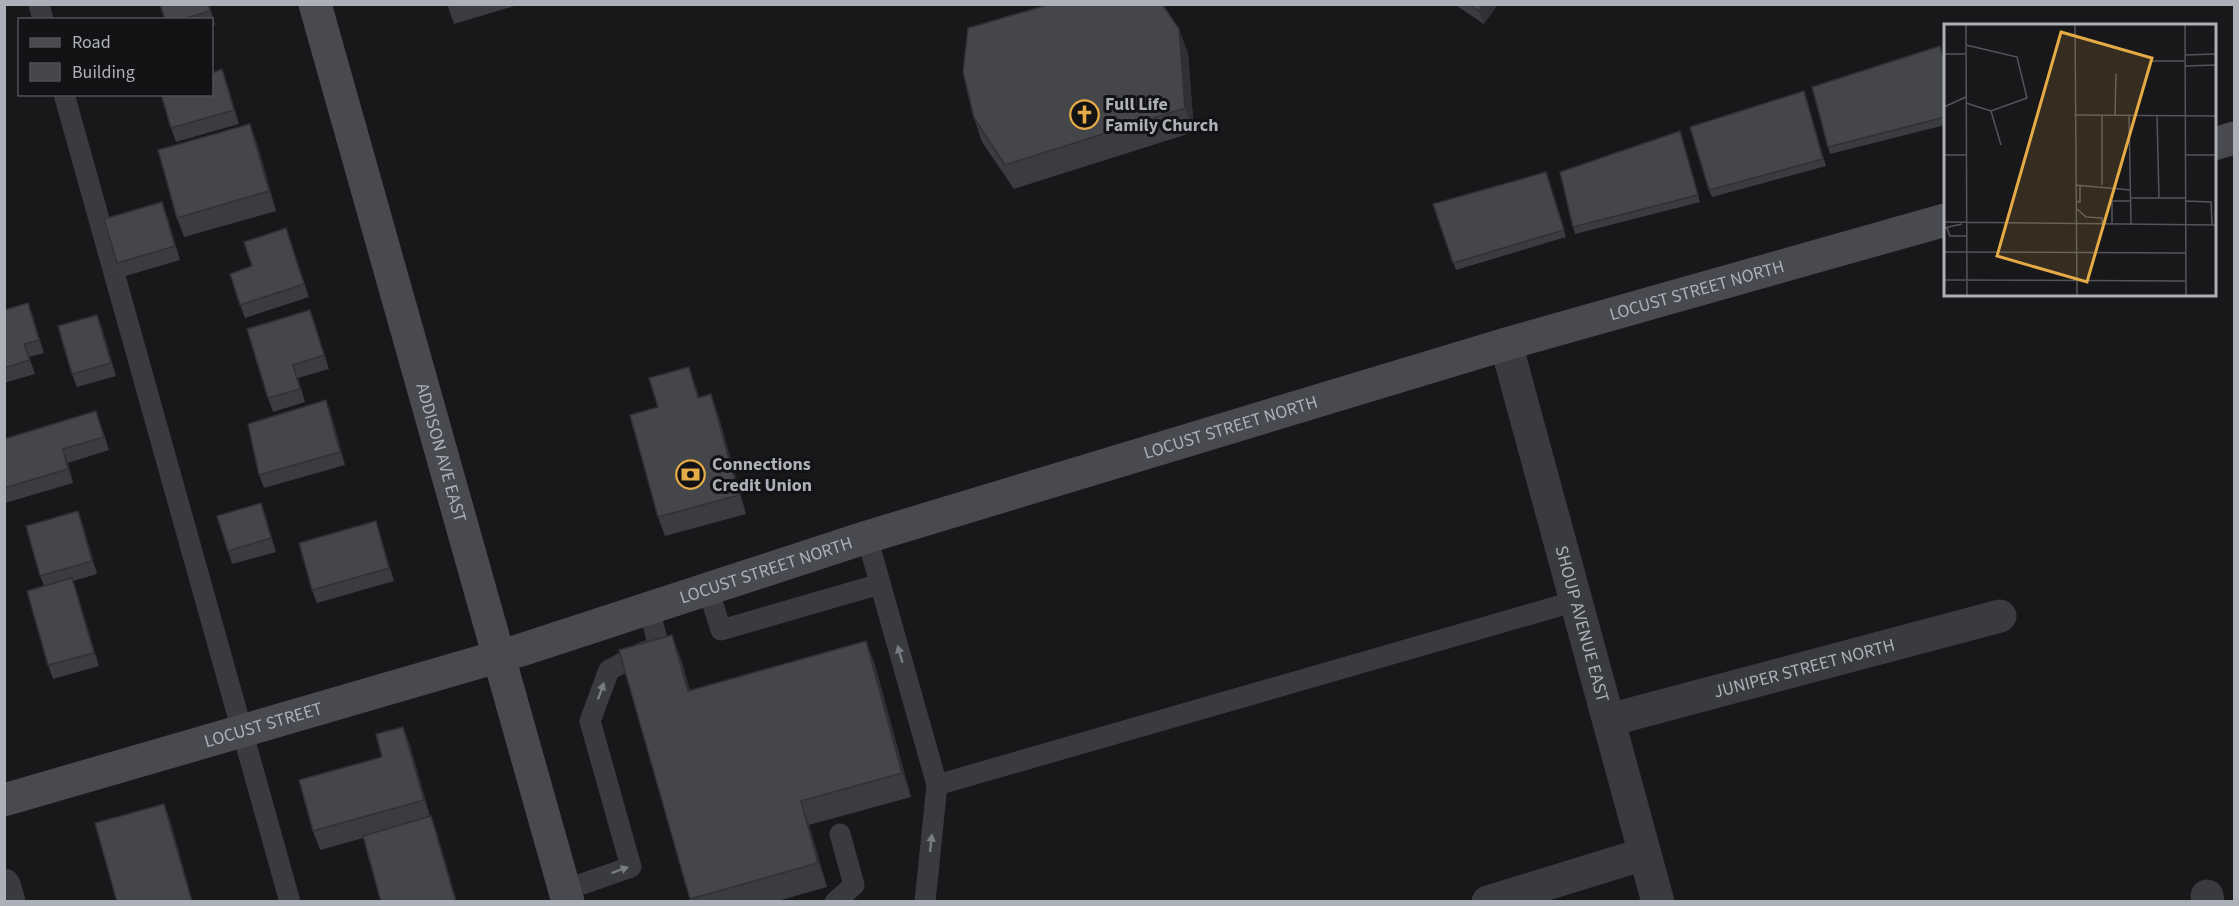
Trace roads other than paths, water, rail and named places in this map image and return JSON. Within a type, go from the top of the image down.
[{"type":"street","name":"ADDISON AVE EAST","points":[[315,4],[510,653],[567,896]]},
{"type":"street","points":[[2215,144],[2235,138]]},
{"type":"street","name":"LOCUST STREET NORTH","points":[[510,653],[867,537],[1506,344],[1944,220]]},
{"type":"street","name":"SHOUP AVENUE EAST","points":[[1506,344],[1658,902]]},
{"type":"street","name":"JUNIPER STREET NORTH","points":[[1609,720],[2000,616]]},
{"type":"street","name":"LOCUST STREET","points":[[4,800],[510,653]]},
{"type":"street","points":[[1488,902],[1644,854]]},
{"type":"street","points":[[4,885],[9,902]]},
{"type":"lane","points":[[65,96],[290,902]]},
{"type":"lane","points":[[867,537],[937,785],[925,902]]},
{"type":"lane","points":[[708,589],[721,630],[880,584]]},
{"type":"lane","points":[[937,785],[1576,601]]},
{"type":"lane","points":[[567,896],[631,867],[590,721],[609,670],[659,647],[649,609]]},
{"type":"lane","points":[[835,902],[854,885],[840,834]]},
{"type":"place","name":"Full Life Family Church","points":[[1084,114]]},
{"type":"place","name":"Connections Credit Union","points":[[691,474]]}]
